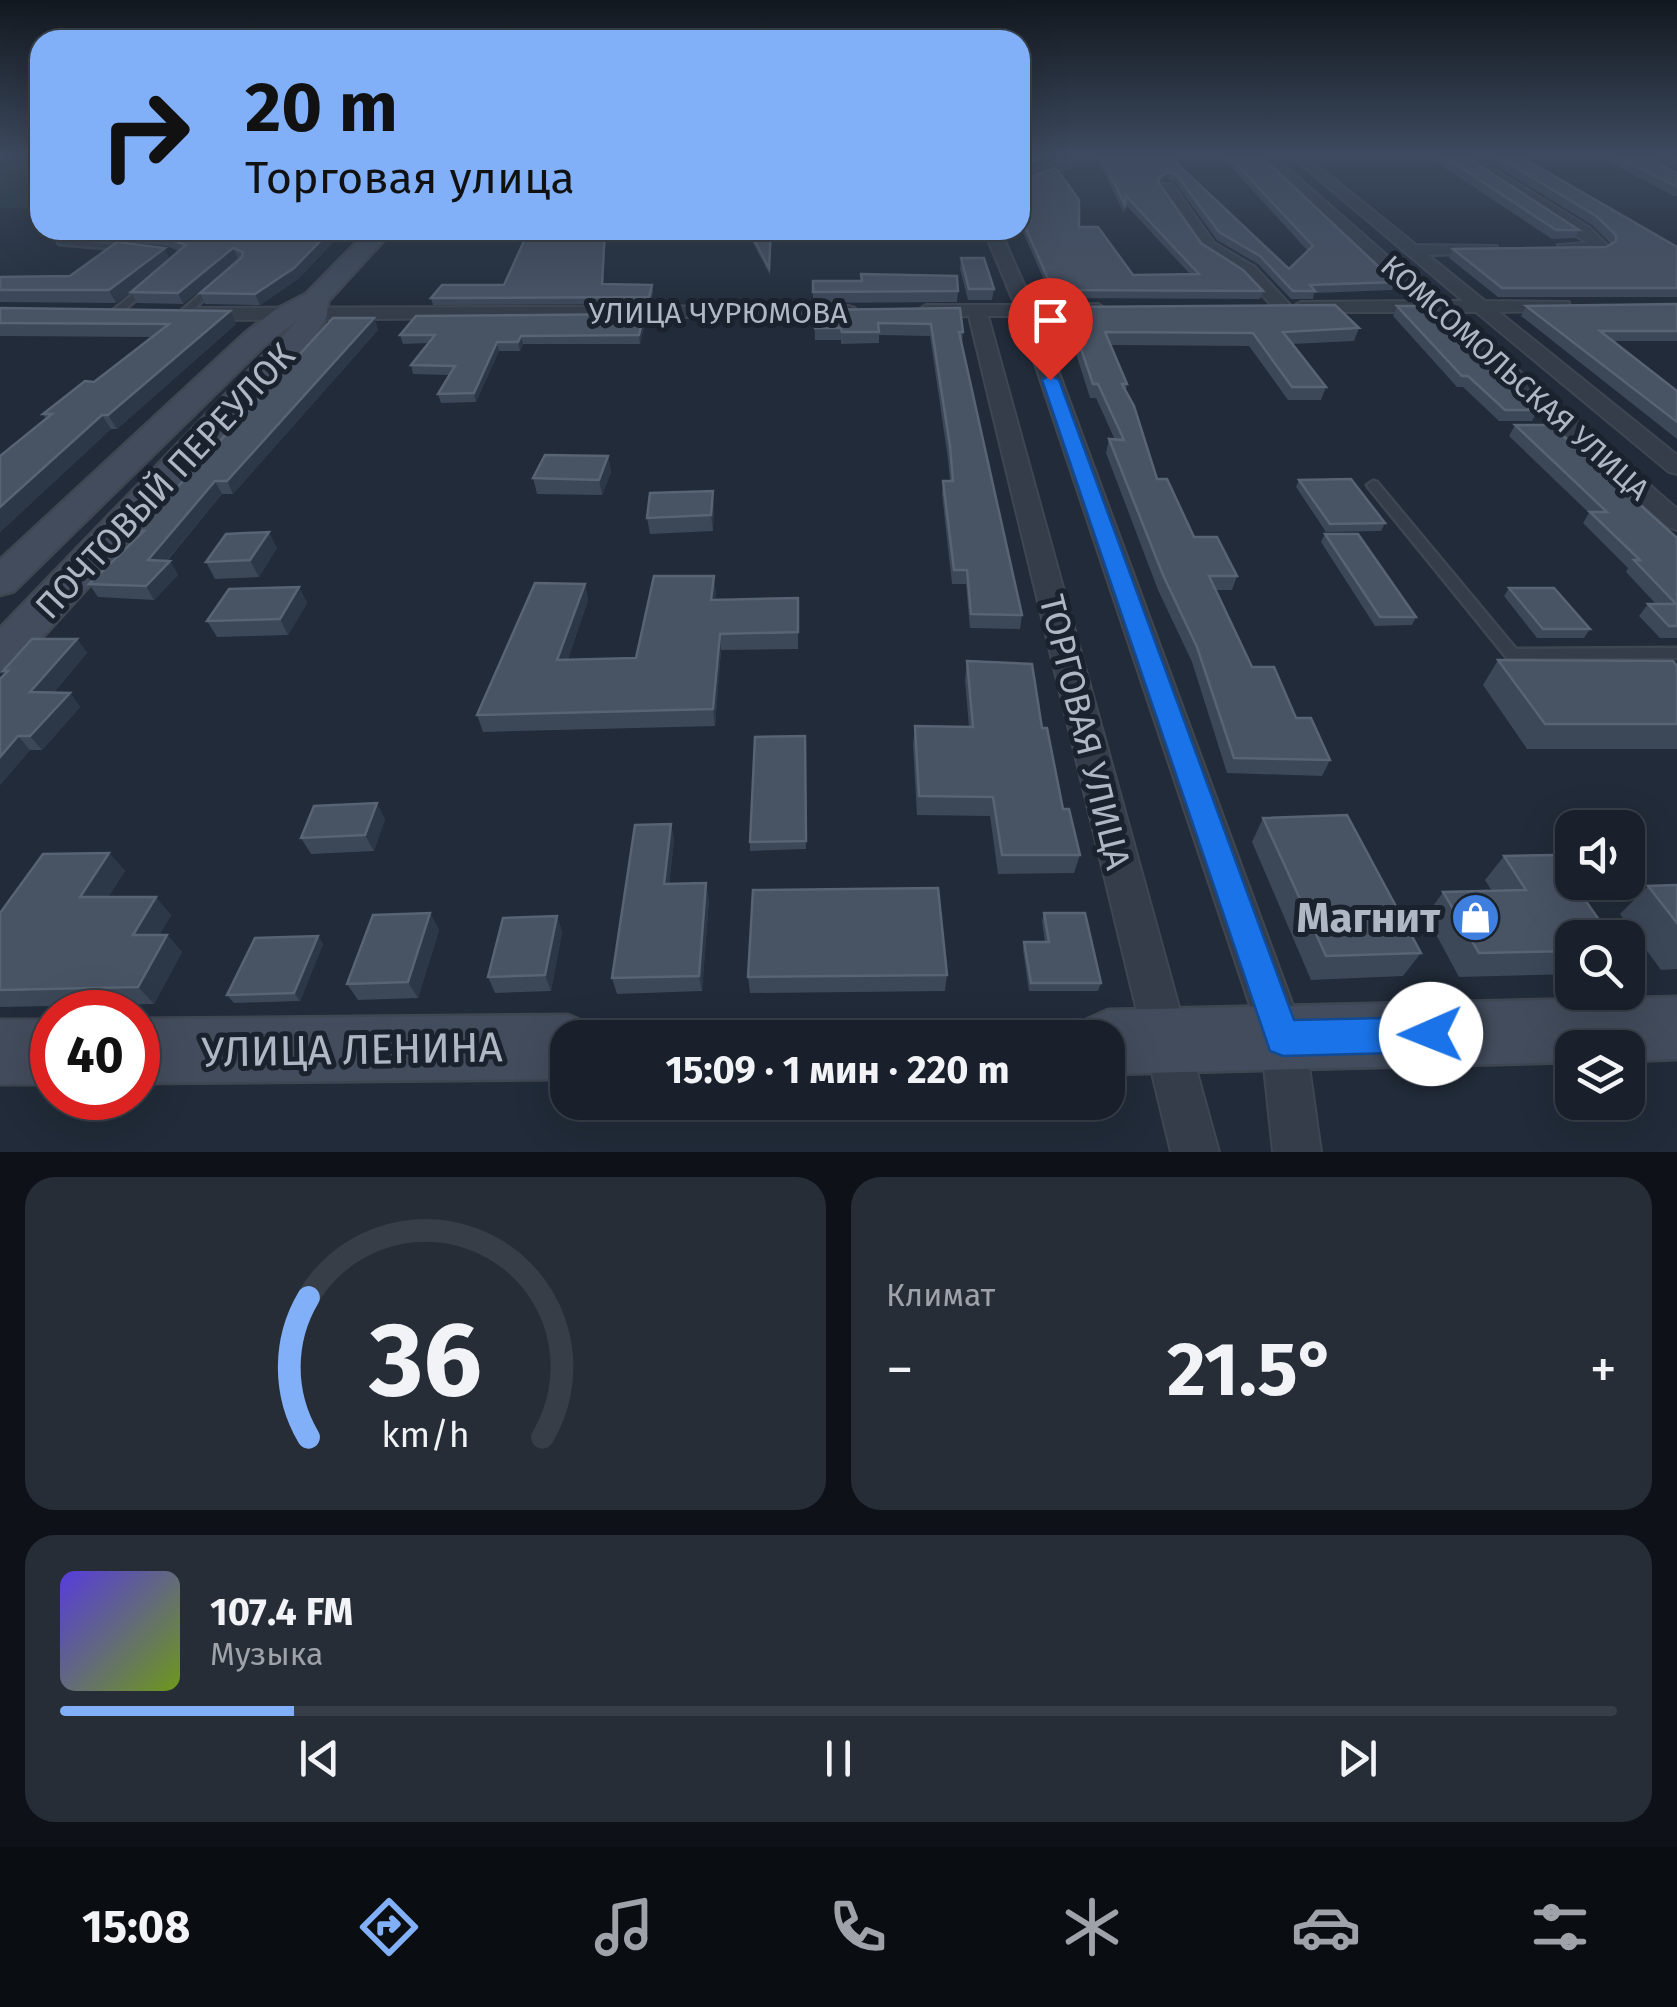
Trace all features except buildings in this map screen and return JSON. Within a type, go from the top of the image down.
[{"type":"street","points":[[1181,208],[1208,246],[1250,271],[1273,308],[1578,306]]},
{"type":"street","name":"КОМСОМОЛЬСКАЯ УЛИЦА","points":[[1325,208],[1677,522]]},
{"type":"street","name":"КОМСОМОЛЬСКАЯ УЛИЦА","points":[[1361,208],[1677,467]]},
{"type":"street","points":[[1544,248],[1601,247],[1584,231],[1547,208]]},
{"type":"street","name":"ПОЧТОВЫЙ ПЕРЕУЛОК","points":[[0,582],[254,340],[305,311],[372,240]]},
{"type":"street","name":"ТОРГОВАЯ УЛИЦА","points":[[996,240],[1026,311],[1283,1038],[1297,1152]]},
{"type":"street","points":[[1412,250],[1507,248]]},
{"type":"street","name":"УЛИЦА ЧУРЮМОВА","points":[[105,313],[1125,310]]},
{"type":"street","name":"ПОЧТОВЫЙ ПЕРЕУЛОК","points":[[0,655],[305,332],[305,311]]},
{"type":"street","name":"ТОРГОВАЯ УЛИЦА","points":[[977,311],[1136,1042],[1194,1152]]},
{"type":"street","points":[[1136,1042],[1655,1021]]},
{"type":"street","name":"УЛИЦА ЛЕНИНА","points":[[160,1051],[550,1047]]},
{"type":"street","points":[[0,1052],[30,1052]]},
{"type":"lane","points":[[63,240],[132,249]]},
{"type":"lane","points":[[166,314],[226,277]]},
{"type":"lane","points":[[105,313],[156,280]]},
{"type":"lane","points":[[1373,484],[1512,654],[1677,653]]},
{"type":"place","name":"Магнит","points":[[1475,917]]},
{"type":"route","points":[[1050,380],[1283,1038],[1431,1034]]}]
